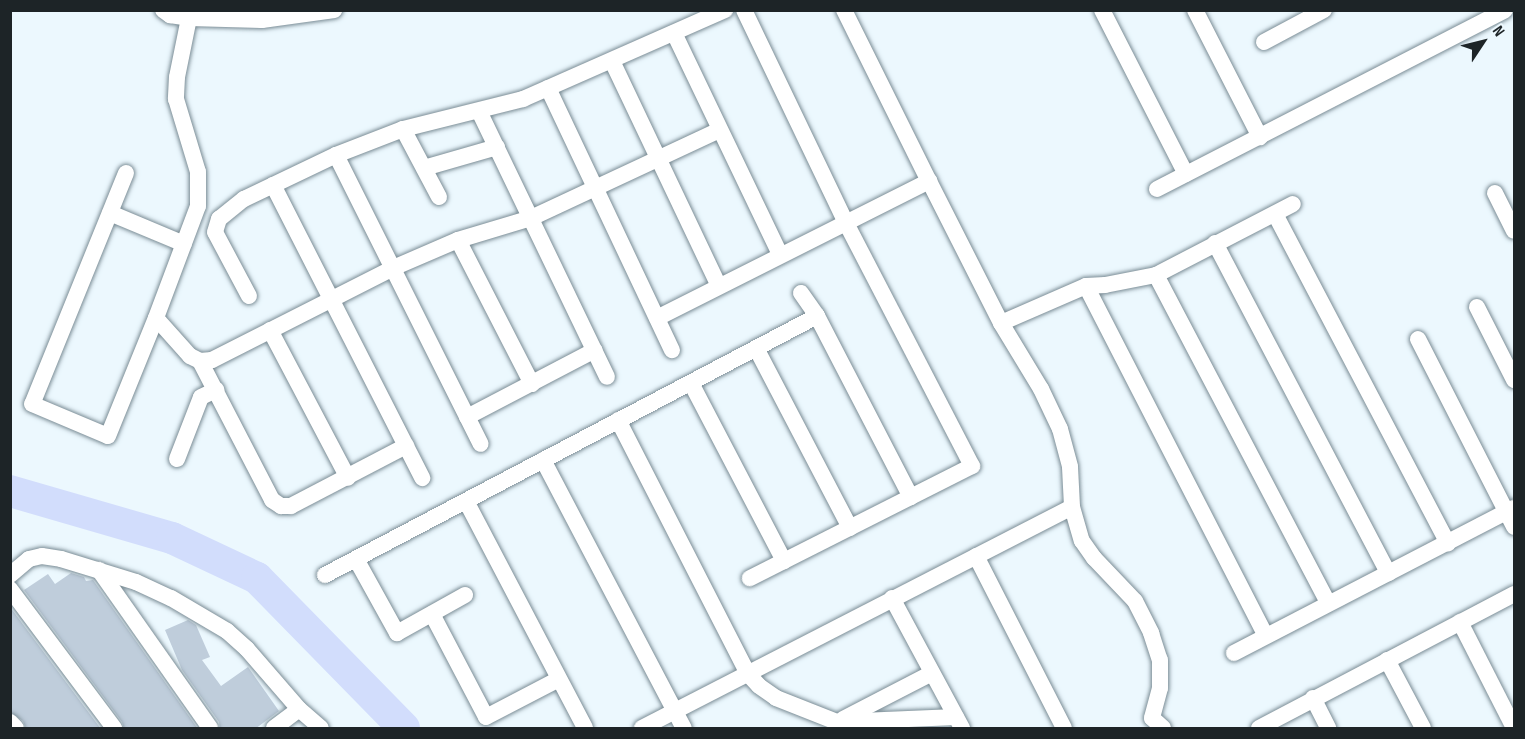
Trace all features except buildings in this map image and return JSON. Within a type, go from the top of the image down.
[{"type":"street","points":[[163,10],[170,15],[189,18],[262,20],[334,10]]},
{"type":"street","points":[[249,296],[215,232],[219,219],[244,199],[336,155],[403,129],[523,99],[725,10]]},
{"type":"street","points":[[744,10],[845,221],[972,466],[750,578]]},
{"type":"street","points":[[1102,10],[1186,174]]},
{"type":"street","points":[[1195,10],[1260,137]]},
{"type":"street","points":[[1264,42],[1292,18],[1324,10]]},
{"type":"street","points":[[1157,189],[1260,137],[1477,17],[1505,10]]},
{"type":"street","points":[[850,12],[929,181],[1001,323],[1041,389],[1060,429],[1070,467],[1072,507],[1082,541],[1094,558],[1134,602],[1151,633],[1160,660],[1160,688],[1152,725]]},
{"type":"street","points":[[126,173],[32,404],[108,436],[198,206],[198,172],[176,99],[177,77],[189,18]]},
{"type":"street","points":[[674,33],[780,254]]},
{"type":"street","points":[[612,61],[719,286]]},
{"type":"street","points":[[548,88],[672,350]]},
{"type":"street","points":[[479,111],[608,377]]},
{"type":"street","points":[[403,129],[439,197]]},
{"type":"street","points":[[156,318],[190,356],[201,361],[212,360],[393,268],[458,240],[531,218],[596,190],[658,158],[720,130]]},
{"type":"street","points":[[423,168],[497,147]]},
{"type":"street","points":[[336,155],[481,444]]},
{"type":"street","points":[[657,318],[845,221],[929,181]]},
{"type":"street","points":[[273,185],[422,478]]},
{"type":"street","points":[[1495,193],[1515,231]]},
{"type":"street","points":[[1001,323],[1086,285],[1105,285],[1156,275],[1293,204]]},
{"type":"street","points":[[110,213],[184,243]]},
{"type":"street","points":[[1275,214],[1448,543]]},
{"type":"street","points":[[458,240],[532,384]]},
{"type":"street","points":[[1215,243],[1388,573]]},
{"type":"street","points":[[1156,275],[1328,603]]},
{"type":"street","points":[[1086,285],[1265,635]]},
{"type":"street","points":[[801,293],[817,316],[911,497]]},
{"type":"street","points":[[1477,307],[1515,380]]},
{"type":"street","points":[[325,575],[817,316]]},
{"type":"street","points":[[270,330],[348,478]]},
{"type":"street","points":[[1234,652],[1448,543],[1512,516],[1418,339]]},
{"type":"street","points":[[756,348],[850,528]]},
{"type":"street","points":[[467,417],[595,350]]},
{"type":"street","points":[[201,361],[272,500],[280,506],[291,506],[406,446]]},
{"type":"street","points":[[692,383],[784,561]]},
{"type":"street","points":[[177,459],[201,397],[216,390]]},
{"type":"street","points":[[618,420],[748,674],[776,699],[837,722],[959,723],[892,598]]},
{"type":"street","points":[[543,460],[684,729]]},
{"type":"street","points":[[466,501],[585,729]]},
{"type":"street","points":[[642,729],[1072,507]]},
{"type":"street","points":[[10,575],[29,560],[42,556],[136,582],[171,598],[226,631],[246,649],[299,709],[321,729]]},
{"type":"street","points":[[976,556],[1064,729]]},
{"type":"street","points":[[356,559],[397,633],[465,595]]},
{"type":"street","points":[[99,570],[210,729]]},
{"type":"street","points":[[10,588],[114,729]]},
{"type":"street","points":[[1259,729],[1313,698],[1515,594]]},
{"type":"street","points":[[432,614],[486,717],[559,679]]},
{"type":"street","points":[[1460,622],[1515,728]]},
{"type":"street","points":[[1387,660],[1423,729]]},
{"type":"street","points":[[837,722],[932,673]]},
{"type":"street","points":[[1313,698],[1328,729]]},
{"type":"street","points":[[274,729],[299,709]]},
{"type":"street","points":[[10,722],[16,729]]},
{"type":"waterway","points":[[10,491],[172,538],[257,578],[404,728]]}]
